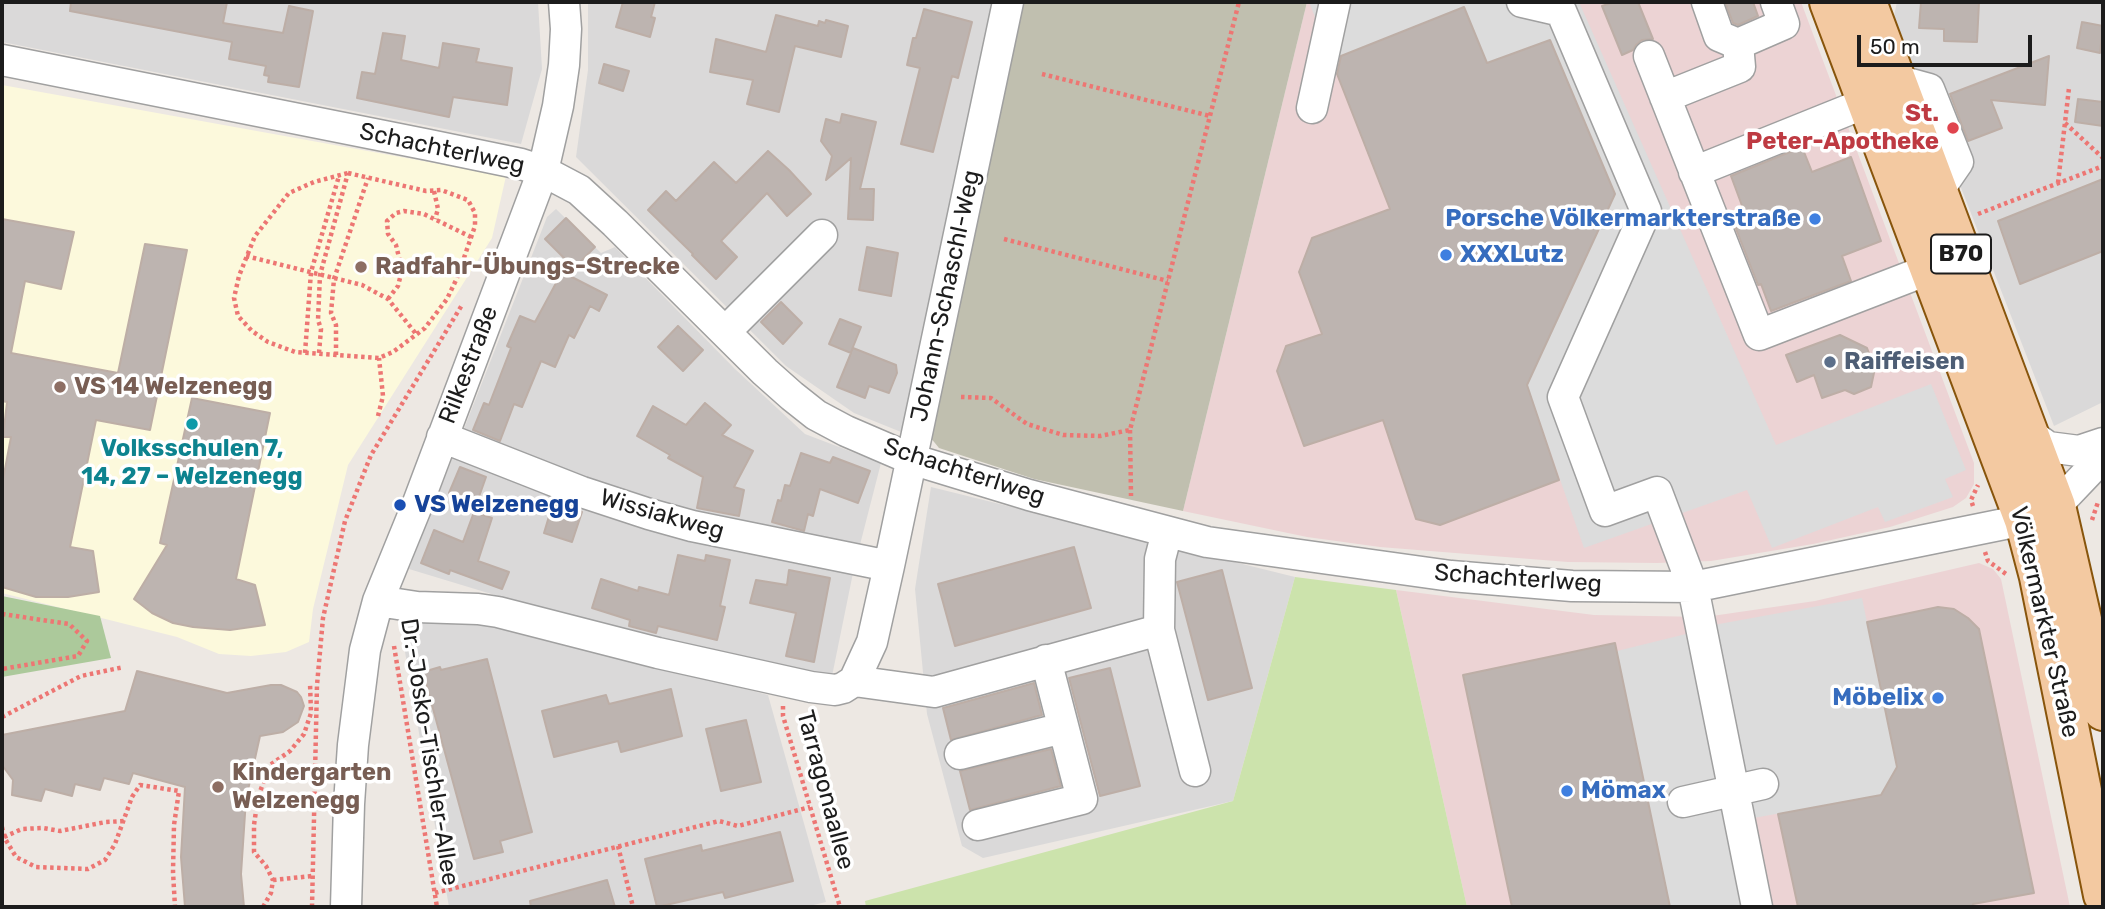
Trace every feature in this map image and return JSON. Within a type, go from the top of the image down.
[{"type":"main road","name":"Völkermarkter Straße","points":[[1829,2],[1937,191],[2030,434],[2040,513],[2039,577],[2103,895]]},
{"type":"main road","name":"Völkermarkter Straße","points":[[1867,2],[1882,91],[1930,269],[2040,513],[2103,711]]},
{"type":"street","name":"Rilkestraße","points":[[346,907],[349,804],[360,676],[365,650],[543,171],[564,65],[564,2]]},
{"type":"street","name":"Johann-Schaschl-Weg","points":[[854,681],[872,642],[1008,2]]},
{"type":"street","points":[[1312,108],[1335,2]]},
{"type":"street","points":[[1522,2],[1561,11],[1646,211],[1563,397],[1605,511],[1657,492],[1693,587],[1757,907]]},
{"type":"street","points":[[1707,2],[1719,36],[1738,44],[1784,24],[1776,2]]},
{"type":"street","points":[[1665,97],[1740,66],[1738,44]]},
{"type":"street","points":[[1649,56],[1759,335],[1930,269]]},
{"type":"street","name":"Schachterlweg","points":[[2,60],[429,145],[543,171],[579,190],[774,380],[816,415],[911,459],[1028,495],[1207,542],[1451,576],[1572,586],[1693,587],[2040,513]]},
{"type":"street","points":[[1694,172],[1882,91]]},
{"type":"street","points":[[725,332],[822,235]]},
{"type":"street","points":[[2030,434],[2048,447],[2079,451],[2103,443]]},
{"type":"street","name":"Wissiakweg","points":[[442,437],[582,492],[660,517],[692,526],[889,566]]},
{"type":"street","points":[[2040,513],[2094,466],[2103,454]]},
{"type":"street","points":[[1167,532],[1160,559],[1158,630],[1195,771]]},
{"type":"street","points":[[383,602],[498,612],[658,653],[835,690],[854,681],[933,692],[1158,630]]},
{"type":"street","points":[[978,825],[1082,799],[1046,660]]},
{"type":"street","points":[[960,754],[1063,728]]},
{"type":"street","points":[[1683,802],[1763,785]]},
{"type":"path","points":[[1132,507],[1130,430],[1239,2]]},
{"type":"path","points":[[1042,74],[1210,116]]},
{"type":"path","points":[[2058,183],[2069,88]]},
{"type":"path","points":[[2064,123],[2103,158]]},
{"type":"path","points":[[1976,215],[2103,166]]},
{"type":"path","points":[[319,353],[320,275],[348,173]]},
{"type":"path","points":[[348,173],[410,188],[455,194],[468,200],[475,212],[475,226],[447,299],[417,335],[393,352],[379,358],[295,352],[268,342],[252,331],[238,316],[234,298],[239,276],[255,236],[289,193],[339,175],[348,173]]},
{"type":"path","points":[[305,353],[311,272],[339,175]]},
{"type":"path","points":[[336,355],[336,325],[331,313],[334,279],[368,178]]},
{"type":"path","points":[[434,191],[438,209],[435,219]]},
{"type":"path","points":[[388,299],[398,286],[402,270],[396,245],[387,234],[387,221],[396,213],[404,211],[424,214],[471,237]]},
{"type":"path","points":[[1004,239],[1168,281]]},
{"type":"path","points":[[246,256],[362,285],[388,299],[417,335]]},
{"type":"path","points":[[378,415],[383,396],[379,358]]},
{"type":"path","points":[[961,397],[991,398],[1027,424],[1063,435],[1100,436],[1130,430]]},
{"type":"path","points":[[1971,500],[1978,487]]},
{"type":"path","points":[[1988,561],[2006,572],[2010,584]]},
{"type":"path","name":"Dr.-Josko-Tischler-Allee","points":[[383,602],[437,907]]},
{"type":"path","points":[[2,614],[69,624],[87,641],[78,656],[2,669]]},
{"type":"path","points":[[2,717],[81,676],[124,667]]},
{"type":"path","name":"Tarragonaallee","points":[[785,681],[783,716],[840,907]]},
{"type":"path","points":[[263,907],[271,892],[273,880],[254,852],[258,797],[270,765],[290,751],[304,734],[311,713],[310,683]]},
{"type":"path","points":[[2,827],[4,837],[16,857],[36,867],[88,869],[105,860],[116,844],[132,797],[140,785],[179,791],[174,825],[175,907]]},
{"type":"path","points":[[435,893],[719,821],[738,826],[810,807]]},
{"type":"path","points":[[4,837],[22,829],[43,828],[60,831],[125,821]]},
{"type":"path","points":[[618,846],[633,907]]},
{"type":"path","points":[[273,880],[312,876]]},
{"type":"shaded area","points":[[2,2],[538,2],[542,69],[521,144],[2,42]]},
{"type":"shaded area","points":[[588,2],[997,2],[906,434],[854,413],[786,366],[576,157],[588,70]]},
{"type":"shaded area","points":[[1021,2],[1307,2],[1183,511],[1034,479],[939,448],[930,437]]},
{"type":"shaded area","points":[[1307,2],[1801,2],[1974,463],[1974,484],[1966,498],[1953,507],[1890,527],[1813,544],[1711,561],[1657,563],[1568,562],[1380,547],[1307,537],[1183,511]]},
{"type":"shaded area","points":[[1309,2],[1579,2],[1776,445],[1931,384],[1966,470],[1945,479],[1953,497],[1885,522],[1878,507],[1772,548],[1747,490],[1584,548],[1527,385],[1615,194],[1551,41],[1487,63],[1463,7],[1332,60]]},
{"type":"shaded area","points":[[1897,2],[2103,2],[2103,402],[2054,426],[1894,16]]},
{"type":"shaded area","points":[[2,85],[506,176],[492,238],[348,465],[313,609],[309,642],[286,652],[251,656],[219,654],[177,637],[2,593]]},
{"type":"shaded area","points":[[556,209],[601,253],[615,247],[735,369],[805,434],[881,463],[854,568],[831,681],[653,643],[409,569],[547,217]]},
{"type":"shaded area","points":[[931,487],[1295,577],[1233,801],[983,858],[962,846],[927,714],[915,589]]},
{"type":"shaded area","points":[[1979,563],[1993,569],[2001,579],[2070,907],[1467,907],[1396,590],[1594,615],[1705,617],[1815,601]]},
{"type":"shaded area","points":[[1862,598],[1897,767],[1881,795],[1748,819],[1708,626]]},
{"type":"shaded area","points":[[399,617],[483,620],[768,695],[826,902],[805,907],[449,907]]},
{"type":"shaded area","points":[[1686,634],[1744,907],[1670,907],[1617,651]]},
{"type":"green space","points":[[1295,577],[1396,590],[1467,907],[866,907],[865,901],[1233,801]]},
{"type":"green space","points":[[2,596],[100,616],[111,658],[2,677]]},
{"type":"building","points":[[71,2],[227,2],[223,23],[283,33],[289,6],[313,11],[299,87],[268,82],[269,76],[264,75],[266,66],[229,59],[232,42],[70,11]]},
{"type":"building","points":[[623,2],[655,2],[651,17],[655,18],[650,37],[616,27]]},
{"type":"building","points":[[1614,2],[1638,2],[1653,39],[1642,40],[1633,50],[1622,55],[1602,6]]},
{"type":"building","points":[[1725,2],[1753,2],[1758,16],[1738,25],[1733,23]]},
{"type":"building","points":[[1921,2],[1979,2],[1977,42],[1944,41],[1944,29],[1919,28]]},
{"type":"building","name":"XXXLutz","points":[[1464,7],[1487,63],[1550,40],[1615,194],[1527,385],[1559,480],[1440,525],[1416,519],[1383,420],[1304,446],[1277,371],[1286,346],[1322,334],[1299,272],[1312,238],[1390,209],[1337,74],[1341,56]]},
{"type":"building","points":[[924,9],[972,22],[958,78],[952,76],[933,152],[901,144],[920,68],[907,65],[913,38],[916,38]]},
{"type":"building","points":[[776,15],[818,26],[819,21],[825,23],[826,20],[848,26],[841,57],[795,46],[779,112],[747,104],[753,80],[710,72],[716,39],[766,52]]},
{"type":"building","points":[[2082,22],[2103,26],[2100,53],[2077,48]]},
{"type":"building","points":[[383,33],[405,36],[401,60],[439,68],[443,43],[479,49],[476,62],[512,68],[507,105],[453,97],[449,117],[357,98],[362,72],[375,74]]},
{"type":"building","points":[[2049,56],[2045,105],[1991,100],[2002,128],[1968,141],[1950,94]]},
{"type":"building","points":[[604,64],[629,71],[623,91],[599,83]]},
{"type":"building","points":[[2078,99],[2103,102],[2103,126],[2075,122]]},
{"type":"building","points":[[842,114],[876,122],[860,189],[874,189],[873,220],[848,219],[851,158],[826,180],[832,156],[821,141],[826,119],[840,123]]},
{"type":"building","points":[[1802,147],[1812,172],[1851,157],[1881,241],[1842,256],[1851,281],[1771,311],[1731,216],[1744,211],[1731,176]]},
{"type":"building","points":[[768,151],[811,194],[787,216],[767,193],[721,241],[737,257],[716,279],[648,210],[666,191],[676,201],[714,162],[736,183]]},
{"type":"building","points":[[2103,179],[2103,251],[2020,284],[1998,221]]},
{"type":"building","points":[[566,218],[595,247],[574,268],[545,239]]},
{"type":"building","name":"Volksschulen 7, 14, 27 – Welzenegg","points":[[2,219],[74,232],[61,289],[25,281],[11,353],[118,373],[145,244],[187,250],[150,430],[96,420],[70,547],[93,551],[99,592],[68,597],[36,597],[2,587],[2,485],[11,437],[3,437],[7,402],[2,401]]},
{"type":"building","points":[[867,247],[898,253],[891,296],[859,290]]},
{"type":"building","points":[[562,272],[607,295],[599,311],[590,306],[574,338],[569,335],[555,367],[541,361],[522,407],[514,404],[500,441],[473,430],[484,403],[489,405],[511,348],[507,346],[520,316],[535,322]]},
{"type":"building","points":[[781,302],[802,323],[783,344],[761,322]]},
{"type":"building","points":[[840,319],[861,327],[851,352],[853,348],[896,365],[897,373],[889,393],[869,386],[865,398],[837,387],[851,353],[829,344]]},
{"type":"building","points":[[678,326],[703,350],[683,371],[658,347]]},
{"type":"building","name":"Raiffeisen","points":[[1840,335],[1867,348],[1875,368],[1871,387],[1854,394],[1845,390],[1822,398],[1814,375],[1797,382],[1786,355]]},
{"type":"building","points":[[192,398],[270,413],[236,579],[255,585],[265,625],[230,630],[193,627],[173,623],[152,613],[134,599],[167,545],[160,543]]},
{"type":"building","points":[[705,403],[731,425],[722,435],[753,451],[734,487],[744,490],[739,516],[697,508],[703,477],[668,458],[670,455],[637,436],[653,406],[686,425]]},
{"type":"building","points":[[801,453],[830,463],[833,457],[870,471],[858,503],[820,489],[813,516],[808,514],[804,531],[772,522],[778,500],[781,501],[785,485],[790,486]]},
{"type":"building","points":[[460,467],[486,477],[475,508],[453,499],[455,495],[449,493]]},
{"type":"building","points":[[553,503],[582,512],[572,542],[544,533]]},
{"type":"building","points":[[474,512],[492,518],[478,561],[509,572],[502,589],[450,570],[449,574],[421,563],[434,530],[463,542]]},
{"type":"building","points":[[1074,547],[1091,608],[955,646],[938,584]]},
{"type":"building","points":[[678,555],[705,561],[706,555],[730,560],[720,606],[725,607],[717,640],[658,626],[656,633],[629,626],[630,620],[592,608],[601,579],[638,591],[639,587],[669,595]]},
{"type":"building","points":[[789,570],[830,578],[814,662],[786,656],[796,613],[750,603],[756,580],[787,585]]},
{"type":"building","points":[[1222,570],[1252,688],[1208,700],[1177,582]]},
{"type":"building","name":"Möbelix","points":[[1938,607],[1954,609],[1979,629],[2034,893],[1973,904],[1973,907],[1798,907],[1778,814],[1881,795],[1897,767],[1867,622]]},
{"type":"building","name":"Mömax","points":[[1615,643],[1670,907],[1512,907],[1463,675]]},
{"type":"building","points":[[487,659],[532,832],[500,841],[503,852],[474,859],[423,672]]},
{"type":"building","points":[[1110,668],[1140,786],[1100,796],[1069,678]]},
{"type":"building","name":"Kindergarten Welzenegg","points":[[137,671],[227,693],[281,685],[297,692],[301,697],[304,706],[298,722],[283,732],[260,736],[246,799],[241,874],[244,907],[185,907],[181,857],[185,787],[133,773],[129,784],[104,778],[100,790],[75,784],[72,796],[45,789],[41,801],[12,795],[13,780],[2,765],[2,735],[125,711]]},
{"type":"building","points":[[1034,683],[1042,715],[951,740],[943,708]]},
{"type":"building","points":[[671,689],[682,736],[621,752],[618,741],[554,757],[542,711],[606,695],[609,704]]},
{"type":"building","points":[[746,720],[761,782],[721,791],[706,729]]},
{"type":"building","points":[[1051,749],[1061,786],[970,810],[960,771]]},
{"type":"building","points":[[780,832],[793,881],[725,898],[723,892],[657,907],[645,859],[701,845],[702,851]]},
{"type":"building","points":[[607,880],[615,907],[531,907],[530,901]]},
{"type":"place","name":"St. Peter-Apotheke","points":[[1953,128]]},
{"type":"place","name":"Porsche Völkermarkterstraße","points":[[1815,219]]},
{"type":"place","name":"XXXLutz","points":[[1446,255]]},
{"type":"place","name":"Radfahr-Übungs-Strecke","points":[[361,267]]},
{"type":"place","name":"Raiffeisen","points":[[1830,362]]},
{"type":"place","name":"VS 14 Welzenegg","points":[[60,387]]},
{"type":"place","name":"Volksschulen 7, 14, 27 – Welzenegg","points":[[192,424]]},
{"type":"place","name":"VS Welzenegg","points":[[400,505]]},
{"type":"place","name":"Möbelix","points":[[1938,698]]},
{"type":"place","name":"Kindergarten Welzenegg","points":[[218,787]]},
{"type":"place","name":"Mömax","points":[[1567,791]]}]
